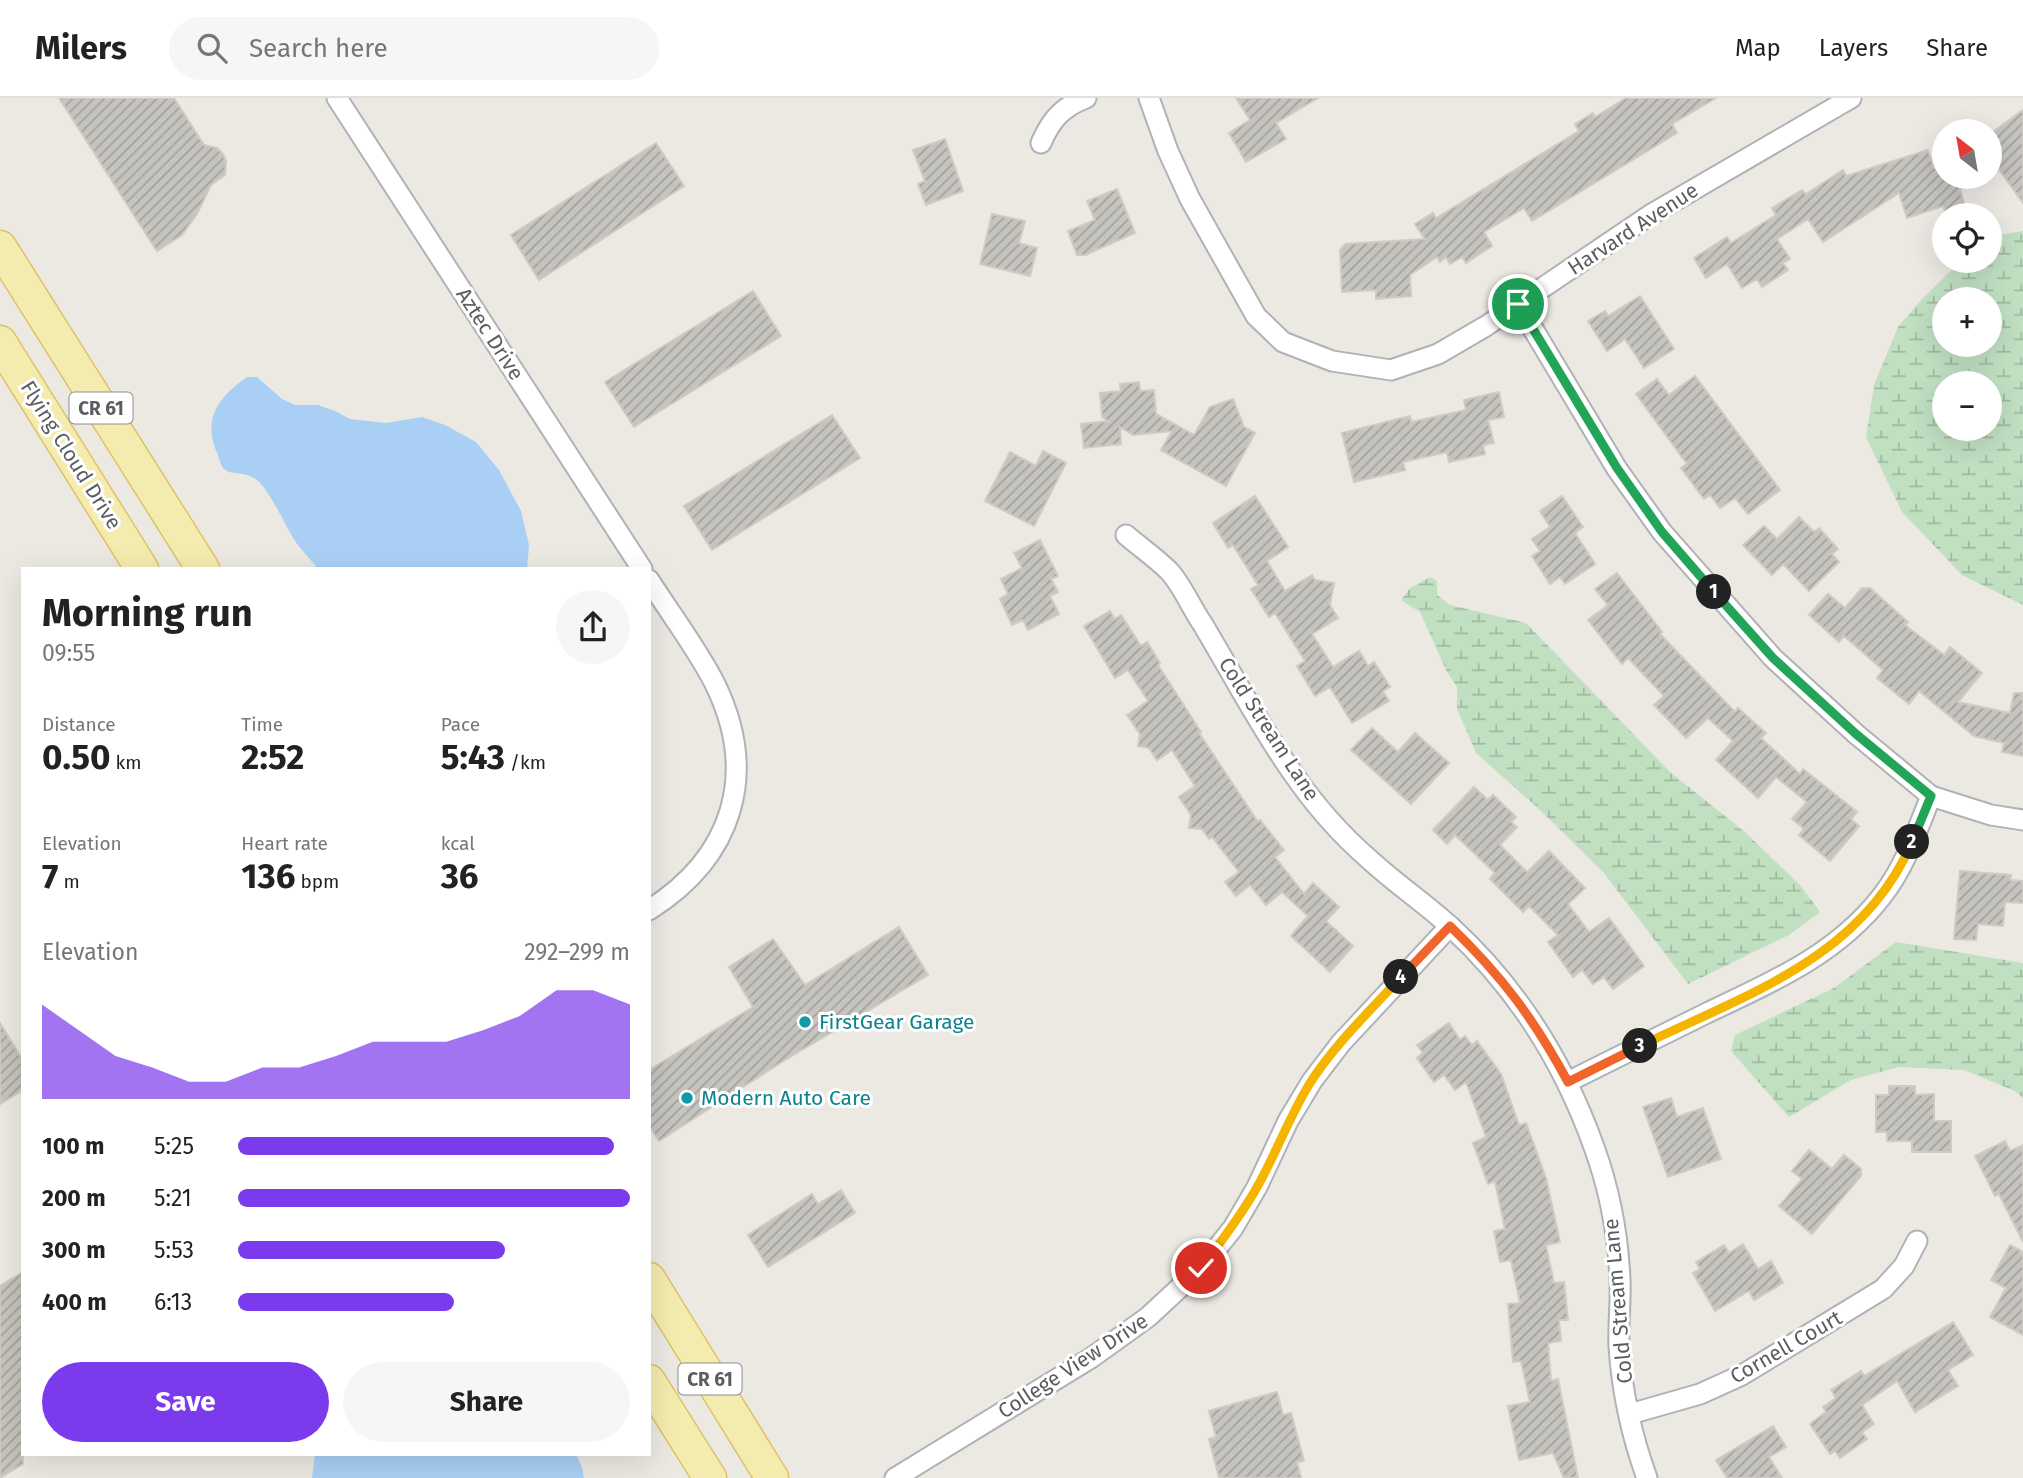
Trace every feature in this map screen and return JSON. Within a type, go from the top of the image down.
[{"type":"main road","name":"CR 61","points":[[0,247],[202,567]]},
{"type":"main road","name":"Flying Cloud Drive","points":[[0,342],[141,567]]},
{"type":"main road","name":"CR 61","points":[[651,1282],[772,1478]]},
{"type":"main road","name":"CR 61","points":[[651,1384],[710,1478]]},
{"type":"street","name":"Aztec Drive","points":[[337,98],[641,567]]},
{"type":"street","points":[[1041,143],[1049,124],[1061,110],[1086,98]]},
{"type":"street","name":"Harvard Avenue","points":[[1149,98],[1174,163],[1208,233],[1256,316],[1283,342],[1332,361],[1391,370],[1438,354],[1486,327],[1650,215],[1851,98]]},
{"type":"street","points":[[1518,304],[1617,468],[1662,532],[1773,658],[1856,734],[1931,796],[1991,815],[2023,820]]},
{"type":"street","name":"Cold Stream Lane","points":[[1126,535],[1170,572],[1292,772],[1330,820],[1369,860],[1450,926],[1495,972],[1523,1006],[1568,1082],[1595,1151],[1615,1234],[1620,1279],[1619,1347],[1635,1445],[1647,1478]]},
{"type":"street","points":[[651,583],[714,683],[730,721],[737,762],[732,803],[719,842],[693,877],[651,908]]},
{"type":"street","points":[[1568,1082],[1791,973],[1827,950],[1856,925],[1882,895],[1904,860],[1931,796]]},
{"type":"street","name":"College View Drive","points":[[895,1478],[1091,1358],[1149,1317],[1201,1268],[1233,1228],[1257,1187],[1288,1121],[1312,1081],[1341,1043],[1450,926]]},
{"type":"street","name":"Cornell Court","points":[[1630,1414],[1700,1394],[1742,1375],[1883,1289],[1904,1266],[1917,1241]]},
{"type":"green space","points":[[2023,231],[2023,605],[1962,575],[1902,512],[1866,437],[1874,385],[1898,327],[1932,289],[1932,357],[2002,357],[2002,287],[1934,287],[1949,273],[2002,273],[2002,234]]},
{"type":"green space","points":[[1430,577],[1437,581],[1437,595],[1450,605],[1526,623],[1670,772],[1746,833],[1801,886],[1820,912],[1789,935],[1688,984],[1604,873],[1540,810],[1476,753],[1457,709],[1457,687],[1447,672],[1420,612],[1401,600],[1410,588]]},
{"type":"green space","points":[[1896,942],[2023,963],[2023,1098],[2015,1091],[1964,1070],[1899,1067],[1851,1080],[1789,1117],[1731,1051],[1735,1035],[1834,988]]},
{"type":"water","points":[[247,377],[257,377],[282,399],[295,405],[318,405],[350,419],[386,423],[422,417],[445,425],[476,442],[499,470],[521,511],[529,545],[527,567],[316,567],[297,544],[259,482],[253,477],[227,471],[220,463],[211,430],[213,419],[221,401]]},
{"type":"water","points":[[315,1456],[577,1456],[584,1478],[312,1478]]},
{"type":"building","points":[[59,98],[174,98],[204,145],[217,148],[226,161],[225,175],[211,185],[197,214],[182,235],[157,251]]},
{"type":"building","points":[[1236,98],[1318,98],[1276,123],[1286,139],[1246,162],[1229,133],[1250,120]]},
{"type":"building","points":[[1626,98],[1716,98],[1672,124],[1677,133],[1532,221],[1524,208],[1484,232],[1492,246],[1466,263],[1462,257],[1450,264],[1446,257],[1440,262],[1437,257],[1410,275],[1411,296],[1376,299],[1376,290],[1342,292],[1340,250],[1345,244],[1425,239],[1415,224],[1433,213],[1436,218],[1579,131],[1575,124],[1593,113],[1595,117]]},
{"type":"building","points":[[2023,110],[2023,203],[2002,174],[2002,125]]},
{"type":"building","points":[[945,139],[963,191],[926,205],[918,184],[925,181],[913,150]]},
{"type":"building","points":[[656,143],[684,186],[539,280],[511,235]]},
{"type":"building","points":[[1928,150],[1932,162],[1932,189],[1961,189],[1964,203],[1932,203],[1932,210],[1907,218],[1899,193],[1823,242],[1808,219],[1777,239],[1790,259],[1783,263],[1788,270],[1762,287],[1757,279],[1742,288],[1727,264],[1706,278],[1694,258],[1727,237],[1731,243],[1776,215],[1772,208],[1802,190],[1806,194],[1843,170],[1846,176]]},
{"type":"building","points":[[1117,189],[1135,233],[1085,255],[1077,255],[1068,231],[1095,220],[1087,201]]},
{"type":"building","points":[[992,214],[1025,221],[1019,243],[1037,248],[1030,276],[980,264]]},
{"type":"building","points":[[753,291],[781,336],[634,427],[605,382]]},
{"type":"building","points":[[1640,296],[1674,349],[1644,368],[1625,339],[1607,351],[1588,321],[1605,311],[1608,316]]},
{"type":"building","points":[[1695,376],[1780,490],[1748,514],[1735,498],[1720,508],[1710,495],[1704,499],[1681,468],[1687,464],[1636,394],[1657,379],[1669,395]]},
{"type":"building","points":[[1139,382],[1140,391],[1154,390],[1156,414],[1194,435],[1210,407],[1233,399],[1244,427],[1255,433],[1226,486],[1161,450],[1172,431],[1133,435],[1120,427],[1121,444],[1084,448],[1081,424],[1108,421],[1102,417],[1100,393],[1121,391],[1120,384]]},
{"type":"building","points":[[1499,392],[1504,417],[1488,420],[1494,443],[1483,445],[1485,454],[1449,462],[1447,452],[1403,462],[1405,470],[1354,482],[1342,433],[1410,416],[1411,422],[1466,410],[1464,400]]},
{"type":"building","points":[[832,415],[860,458],[712,550],[684,506]]},
{"type":"building","points":[[1043,451],[1066,463],[1034,526],[985,501],[1010,452],[1036,466]]},
{"type":"building","points":[[1255,496],[1288,547],[1267,561],[1285,591],[1312,575],[1315,580],[1334,583],[1330,605],[1338,618],[1312,634],[1333,667],[1359,651],[1368,666],[1374,662],[1390,687],[1383,691],[1389,701],[1352,723],[1330,687],[1315,696],[1297,666],[1305,661],[1275,613],[1269,617],[1251,589],[1258,585],[1233,545],[1228,548],[1213,523]]},
{"type":"building","points":[[1562,496],[1583,527],[1575,533],[1595,564],[1565,584],[1560,577],[1550,584],[1532,556],[1540,551],[1532,539],[1550,527],[1540,511]]},
{"type":"building","points":[[1799,517],[1814,532],[1819,528],[1838,549],[1832,554],[1839,562],[1809,591],[1783,564],[1772,575],[1743,545],[1764,526],[1777,539]]},
{"type":"building","points":[[1040,540],[1058,576],[1051,579],[1058,592],[1050,596],[1059,614],[1028,630],[1023,620],[1012,625],[1000,599],[1008,594],[1001,579],[1022,568],[1014,553]]},
{"type":"building","points":[[1617,573],[1662,632],[1660,634],[1735,712],[1738,708],[1766,733],[1761,738],[1800,774],[1803,769],[1857,812],[1851,819],[1859,826],[1830,861],[1799,835],[1804,829],[1792,819],[1807,802],[1776,777],[1758,798],[1716,760],[1733,741],[1708,718],[1686,738],[1654,705],[1664,696],[1628,658],[1622,664],[1588,620],[1608,605],[1595,589]]},
{"type":"building","points":[[1862,588],[1870,588],[1908,622],[1905,625],[1944,655],[1950,647],[1982,673],[1958,702],[2010,713],[2014,693],[2023,693],[2023,756],[2002,752],[2004,743],[1974,736],[1919,691],[1909,704],[1877,678],[1883,670],[1844,636],[1839,642],[1809,615],[1828,594],[1845,608]]},
{"type":"building","points":[[1110,611],[1115,619],[1121,615],[1141,646],[1147,642],[1160,663],[1158,665],[1201,732],[1199,733],[1258,822],[1260,820],[1284,850],[1275,857],[1304,894],[1313,883],[1339,907],[1326,921],[1353,946],[1330,972],[1291,936],[1308,916],[1282,892],[1266,905],[1250,885],[1236,896],[1225,882],[1239,872],[1212,837],[1209,839],[1202,829],[1189,828],[1191,815],[1179,797],[1195,786],[1172,750],[1157,760],[1149,748],[1138,746],[1140,734],[1127,715],[1148,701],[1128,670],[1115,678],[1084,626]]},
{"type":"building","points":[[1372,728],[1398,752],[1415,733],[1449,763],[1411,804],[1351,750]]},
{"type":"building","points":[[1474,787],[1488,800],[1493,795],[1516,817],[1511,822],[1517,827],[1500,845],[1527,872],[1549,851],[1585,888],[1568,904],[1589,932],[1609,918],[1644,966],[1613,989],[1604,977],[1593,984],[1582,970],[1573,977],[1548,942],[1558,935],[1529,906],[1523,912],[1490,879],[1495,873],[1455,835],[1447,844],[1433,830]]},
{"type":"building","points":[[1960,871],[2011,875],[2010,880],[2023,881],[2023,903],[2005,902],[2003,926],[1978,924],[1976,940],[1954,939]]},
{"type":"building","points":[[899,927],[928,975],[785,1060],[659,1141],[651,1129],[651,1069],[753,1007],[729,967],[773,939],[805,985]]},
{"type":"building","points":[[0,1023],[21,1057],[21,1091],[0,1104]]},
{"type":"building","points":[[1449,1023],[1460,1040],[1465,1036],[1472,1045],[1477,1041],[1501,1074],[1519,1125],[1526,1123],[1546,1178],[1560,1242],[1546,1245],[1554,1283],[1564,1282],[1568,1320],[1559,1320],[1561,1341],[1548,1343],[1551,1381],[1558,1379],[1578,1478],[1564,1478],[1553,1453],[1519,1460],[1508,1406],[1530,1402],[1521,1361],[1513,1362],[1508,1304],[1520,1303],[1511,1260],[1500,1262],[1494,1231],[1505,1229],[1495,1181],[1488,1184],[1473,1143],[1486,1137],[1466,1082],[1455,1090],[1444,1075],[1434,1082],[1417,1058],[1423,1053],[1417,1045]]},
{"type":"building","points":[[1889,1086],[1915,1086],[1915,1095],[1934,1094],[1934,1121],[1951,1121],[1951,1152],[1912,1152],[1912,1141],[1887,1141],[1887,1132],[1876,1132],[1876,1095],[1889,1095]]},
{"type":"building","points":[[1671,1098],[1677,1117],[1703,1108],[1721,1159],[1668,1177],[1643,1107]]},
{"type":"building","points":[[2005,1141],[2010,1151],[2023,1145],[2023,1242],[1999,1194],[1995,1196],[1975,1156]]},
{"type":"building","points":[[1809,1150],[1832,1169],[1844,1155],[1861,1169],[1861,1176],[1812,1234],[1779,1206],[1802,1179],[1792,1171]]},
{"type":"building","points":[[841,1190],[855,1213],[768,1267],[748,1235],[812,1194],[818,1204]]},
{"type":"building","points":[[1743,1244],[1758,1269],[1771,1261],[1783,1283],[1754,1300],[1749,1291],[1715,1311],[1693,1273],[1700,1269],[1696,1262],[1724,1245],[1729,1253]]},
{"type":"building","points":[[2010,1245],[2023,1252],[2023,1335],[1990,1317],[2006,1288],[1991,1280]]},
{"type":"building","points":[[21,1273],[23,1464],[0,1478],[0,1286]]},
{"type":"building","points":[[1953,1322],[1973,1355],[1948,1370],[1958,1386],[1915,1412],[1897,1381],[1862,1405],[1874,1424],[1862,1432],[1867,1439],[1840,1458],[1835,1451],[1830,1454],[1810,1424],[1826,1412],[1823,1407],[1836,1398],[1831,1390],[1861,1371],[1864,1376]]},
{"type":"building","points":[[1277,1392],[1283,1415],[1291,1413],[1304,1461],[1297,1462],[1301,1478],[1219,1478],[1209,1439],[1216,1437],[1209,1411]]},
{"type":"building","points":[[1773,1426],[1786,1447],[1769,1457],[1782,1478],[1727,1478],[1716,1460]]},
{"type":"place","name":"FirstGear Garage","points":[[805,1022]]},
{"type":"place","name":"Modern Auto Care","points":[[687,1098]]},
{"type":"route","points":[[1201,1268],[1233,1228],[1257,1187],[1288,1121],[1312,1081],[1341,1043],[1450,926],[1495,972],[1523,1006],[1568,1082],[1791,973],[1827,950],[1856,925],[1882,895],[1904,860],[1931,796],[1856,734],[1773,658],[1662,532],[1617,468],[1518,304]]}]
